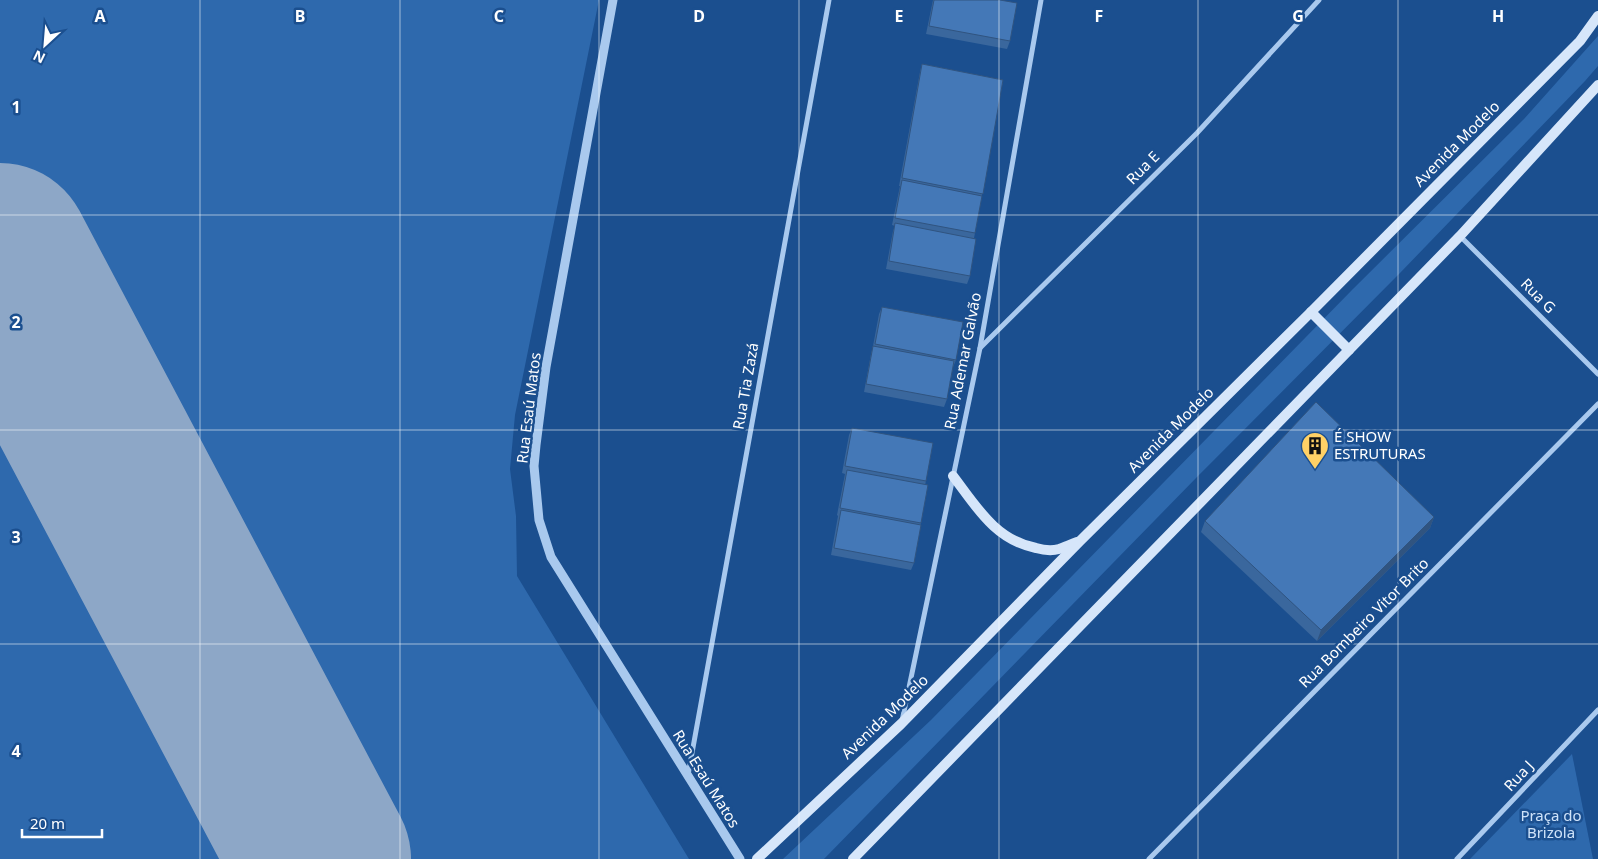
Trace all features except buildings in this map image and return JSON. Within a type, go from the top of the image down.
[{"type":"main road","name":"Avenida Modelo","points":[[757,859],[901,724],[1080,541],[1580,41],[1598,16]]},
{"type":"main road","points":[[852,859],[1460,236],[1598,85]]},
{"type":"main road","points":[[1311,312],[1349,350]]},
{"type":"main road","points":[[953,476],[983,516],[996,530],[1012,540],[1026,546],[1042,549],[1058,549],[1080,541]]},
{"type":"street","name":"Rua Esaú Matos","points":[[613,0],[546,367],[534,466],[539,520],[552,557],[740,859]]},
{"type":"street","name":"Rua Tia Zazá","points":[[688,776],[829,0]]},
{"type":"street","name":"Rua Ademar Galvão","points":[[901,724],[980,348],[1041,0]]},
{"type":"street","name":"Rua E","points":[[980,348],[1197,133],[1319,0]]},
{"type":"street","name":"Rua G","points":[[1460,236],[1598,374]]},
{"type":"street","name":"Rua Bombeiro Vitor Brito","points":[[1149,859],[1598,404]]},
{"type":"street","name":"Rua J","points":[[1457,859],[1598,710]]},
{"type":"green space","points":[[0,0],[599,0],[515,415],[510,469],[516,516],[517,576],[689,859],[0,859]]},
{"type":"green space","points":[[1598,36],[1598,66],[1585,81],[1400,273],[1197,477],[824,859],[783,859],[931,720],[1352,290],[1524,119]]},
{"type":"green space","name":"Praça do Brizola","points":[[1572,754],[1593,859],[1470,859]]},
{"type":"runway","points":[[0,253],[321,859]]},
{"type":"place","name":"É SHOW ESTRUTURAS","points":[[1315,470]]}]
